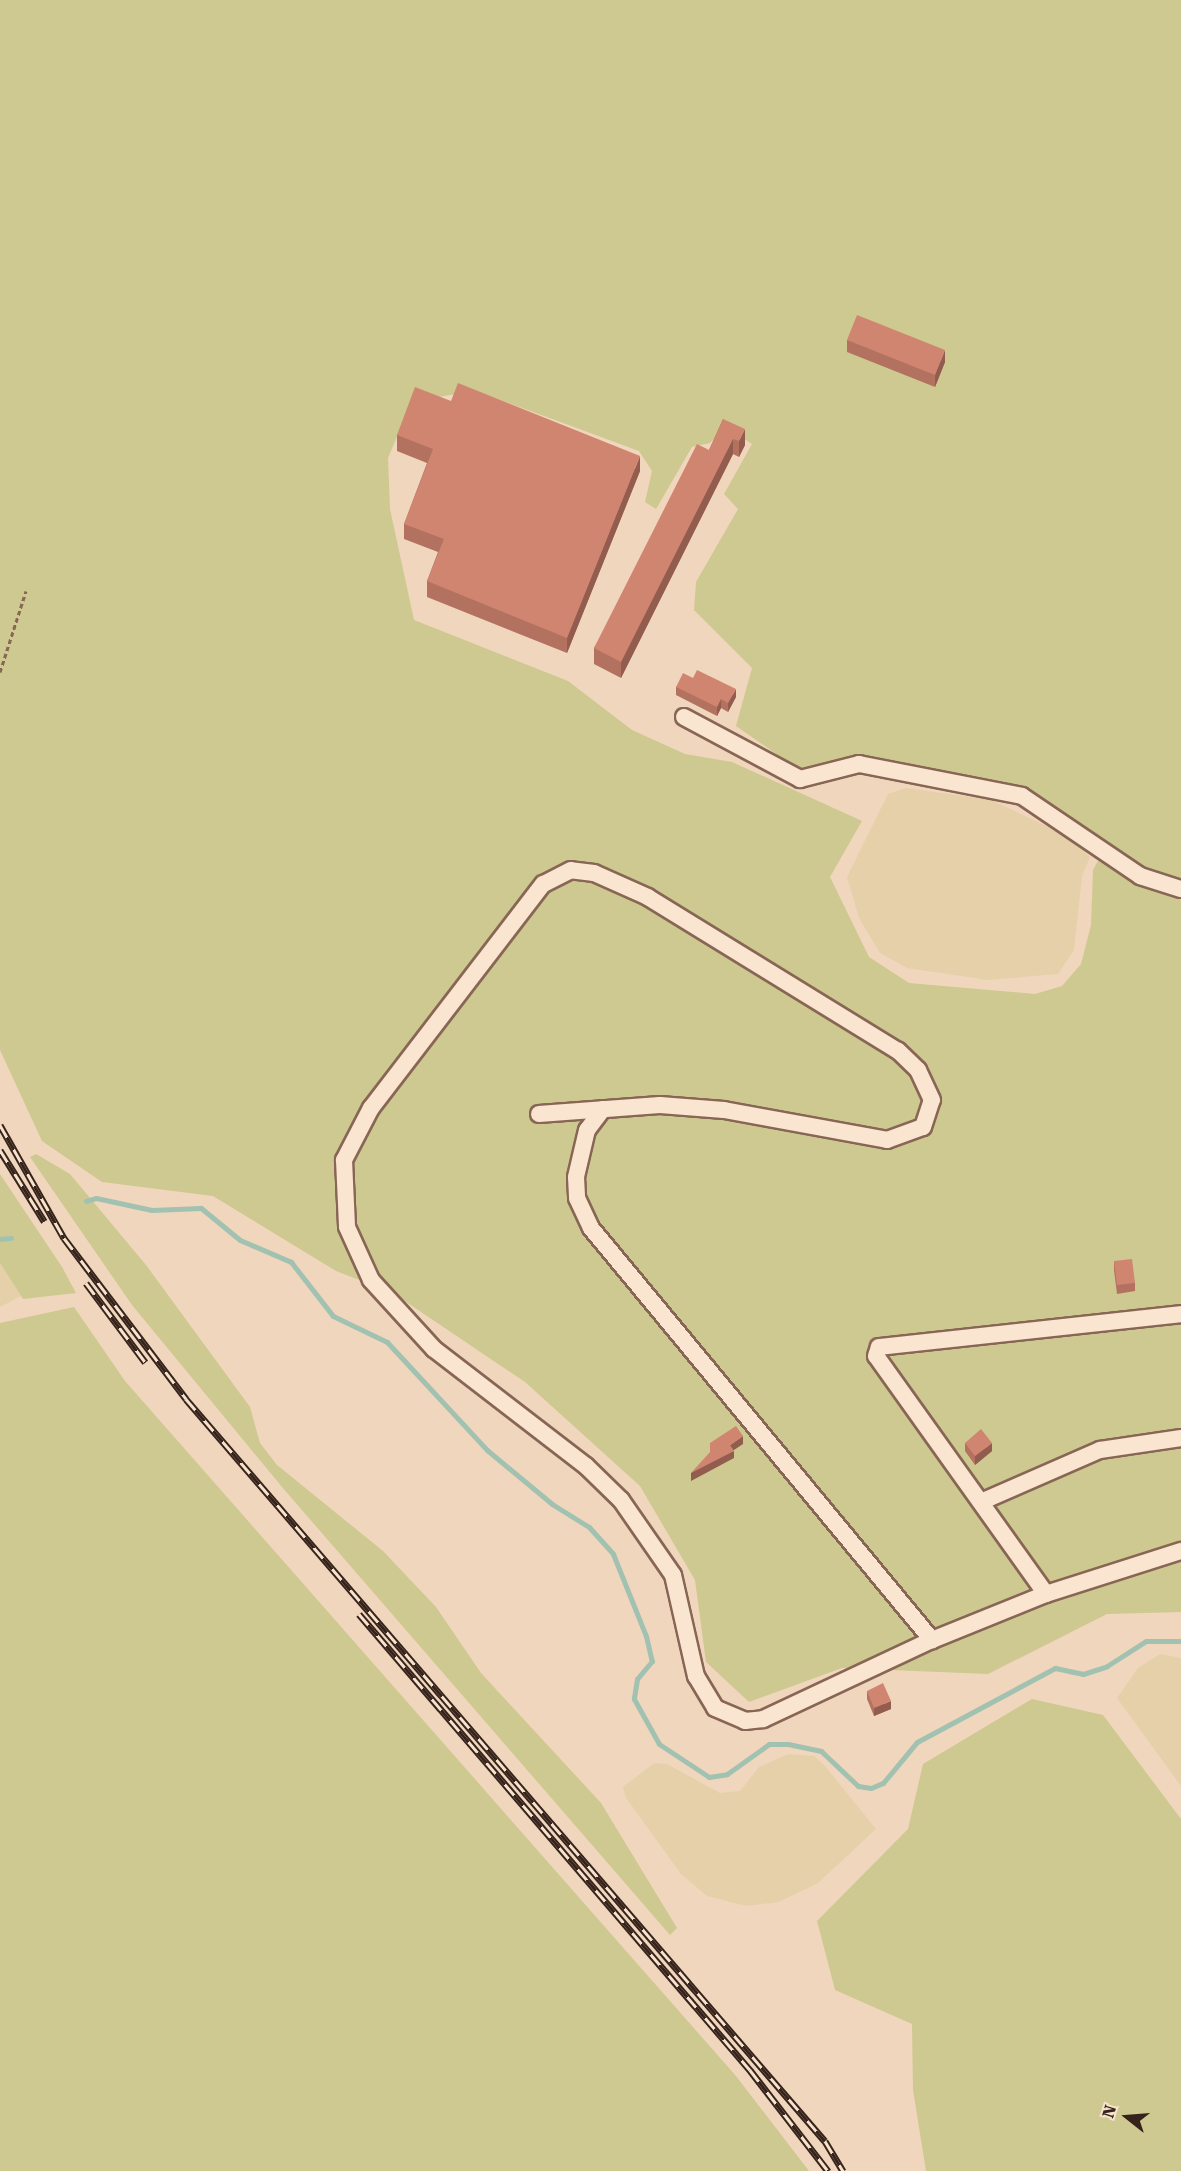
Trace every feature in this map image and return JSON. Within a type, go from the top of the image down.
[{"type":"lane","points":[[684,717],[800,779],[859,764],[1022,796],[1140,876],[1181,889]]},
{"type":"lane","points":[[538,1114],[660,1105],[724,1110],[896,1139],[923,1127],[930,1116],[932,1100],[918,1070],[898,1051],[648,897],[594,873],[571,870],[543,884],[371,1108],[344,1160],[343,1192],[347,1227],[371,1280],[393,1309],[434,1349],[586,1466],[651,1539],[673,1575],[696,1676],[715,1708],[745,1721],[763,1719],[932,1640],[1046,1594],[1181,1551]]},
{"type":"lane","points":[[603,1109],[586,1130],[576,1178],[577,1198],[591,1228],[932,1640]]},
{"type":"lane","points":[[1046,1594],[983,1501],[876,1356],[879,1347],[1181,1314]]},
{"type":"lane","points":[[983,1501],[1100,1450],[1181,1438]]},
{"type":"path","points":[[0,672],[26,591]]},
{"type":"shaded area","points":[[0,0],[1181,0],[1181,881],[1137,866],[1035,796],[998,781],[857,756],[798,769],[736,726],[752,668],[694,610],[696,582],[738,509],[724,494],[752,444],[725,427],[710,443],[692,447],[656,509],[645,502],[652,471],[639,451],[476,391],[412,401],[388,458],[390,509],[414,620],[568,681],[632,730],[685,754],[732,762],[862,821],[830,877],[869,957],[909,983],[1035,994],[1062,986],[1081,964],[1091,925],[1093,870],[1101,855],[1181,891],[1181,1612],[1107,1614],[988,1674],[842,1668],[749,1702],[706,1662],[695,1580],[640,1486],[525,1382],[393,1293],[336,1271],[213,1196],[102,1182],[42,1141],[0,1050]]},
{"type":"shaded area","points":[[906,788],[991,800],[1068,836],[1090,857],[1082,876],[1074,950],[1058,974],[988,980],[907,968],[880,953],[859,918],[847,877],[888,794]]},
{"type":"shaded area","points":[[36,1154],[70,1174],[146,1265],[250,1407],[260,1443],[277,1465],[383,1551],[436,1607],[481,1673],[601,1803],[677,1928],[670,1935],[282,1487],[132,1305],[30,1157]]},
{"type":"shaded area","points":[[0,1174],[62,1267],[76,1293],[23,1299],[0,1263]]},
{"type":"shaded area","points":[[0,1263],[21,1296],[0,1307]]},
{"type":"shaded area","points":[[74,1307],[125,1381],[736,2076],[809,2171],[0,2171],[0,1323]]},
{"type":"shaded area","points":[[1160,1654],[1181,1658],[1181,1786],[1117,1698],[1138,1668]]},
{"type":"shaded area","points":[[1032,1699],[1103,1715],[1181,1819],[1181,2171],[926,2171],[913,2090],[912,2024],[835,1990],[817,1921],[908,1829],[923,1764]]},
{"type":"shaded area","points":[[788,1754],[814,1756],[825,1766],[876,1829],[818,1883],[779,1902],[746,1906],[707,1896],[681,1874],[626,1798],[623,1787],[654,1763],[667,1764],[720,1793],[740,1791],[759,1767]]},
{"type":"building","points":[[857,315],[945,350],[935,375],[847,340]]},
{"type":"building","points":[[458,383],[640,456],[567,638],[427,581],[444,539],[404,524],[433,449],[397,435],[415,387],[451,401]]},
{"type":"building","points":[[723,419],[745,429],[739,441],[733,439],[621,662],[594,648],[697,444],[709,450]]},
{"type":"building","points":[[697,670],[736,689],[728,703],[721,699],[717,707],[676,687],[683,673],[693,678]]},
{"type":"building","points":[[1132,1259],[1135,1283],[1117,1285],[1114,1261]]},
{"type":"building","points":[[736,1426],[743,1436],[730,1445],[734,1451],[691,1473],[710,1452],[710,1443]]},
{"type":"building","points":[[981,1429],[992,1443],[975,1456],[965,1443]]},
{"type":"building","points":[[883,1683],[891,1701],[874,1708],[867,1691]]},
{"type":"waterway","points":[[86,1201],[96,1198],[152,1210],[201,1208],[240,1240],[291,1262],[333,1316],[387,1342],[487,1450],[552,1504],[589,1527],[613,1554],[646,1636],[652,1661],[637,1679],[634,1699],[659,1744],[709,1777],[727,1774],[769,1744],[788,1744],[821,1751],[858,1786],[871,1788],[883,1783],[917,1742],[1055,1668],[1083,1674],[1107,1666],[1146,1641],[1181,1641]]},
{"type":"waterway","points":[[0,1239],[11,1238]]},
{"type":"railway","points":[[0,1125],[64,1238],[186,1399],[825,2141],[843,2171]]},
{"type":"railway","points":[[0,1150],[44,1221]]},
{"type":"railway","points":[[86,1283],[145,1362]]},
{"type":"railway","points":[[359,1614],[750,2070],[828,2171]]}]
